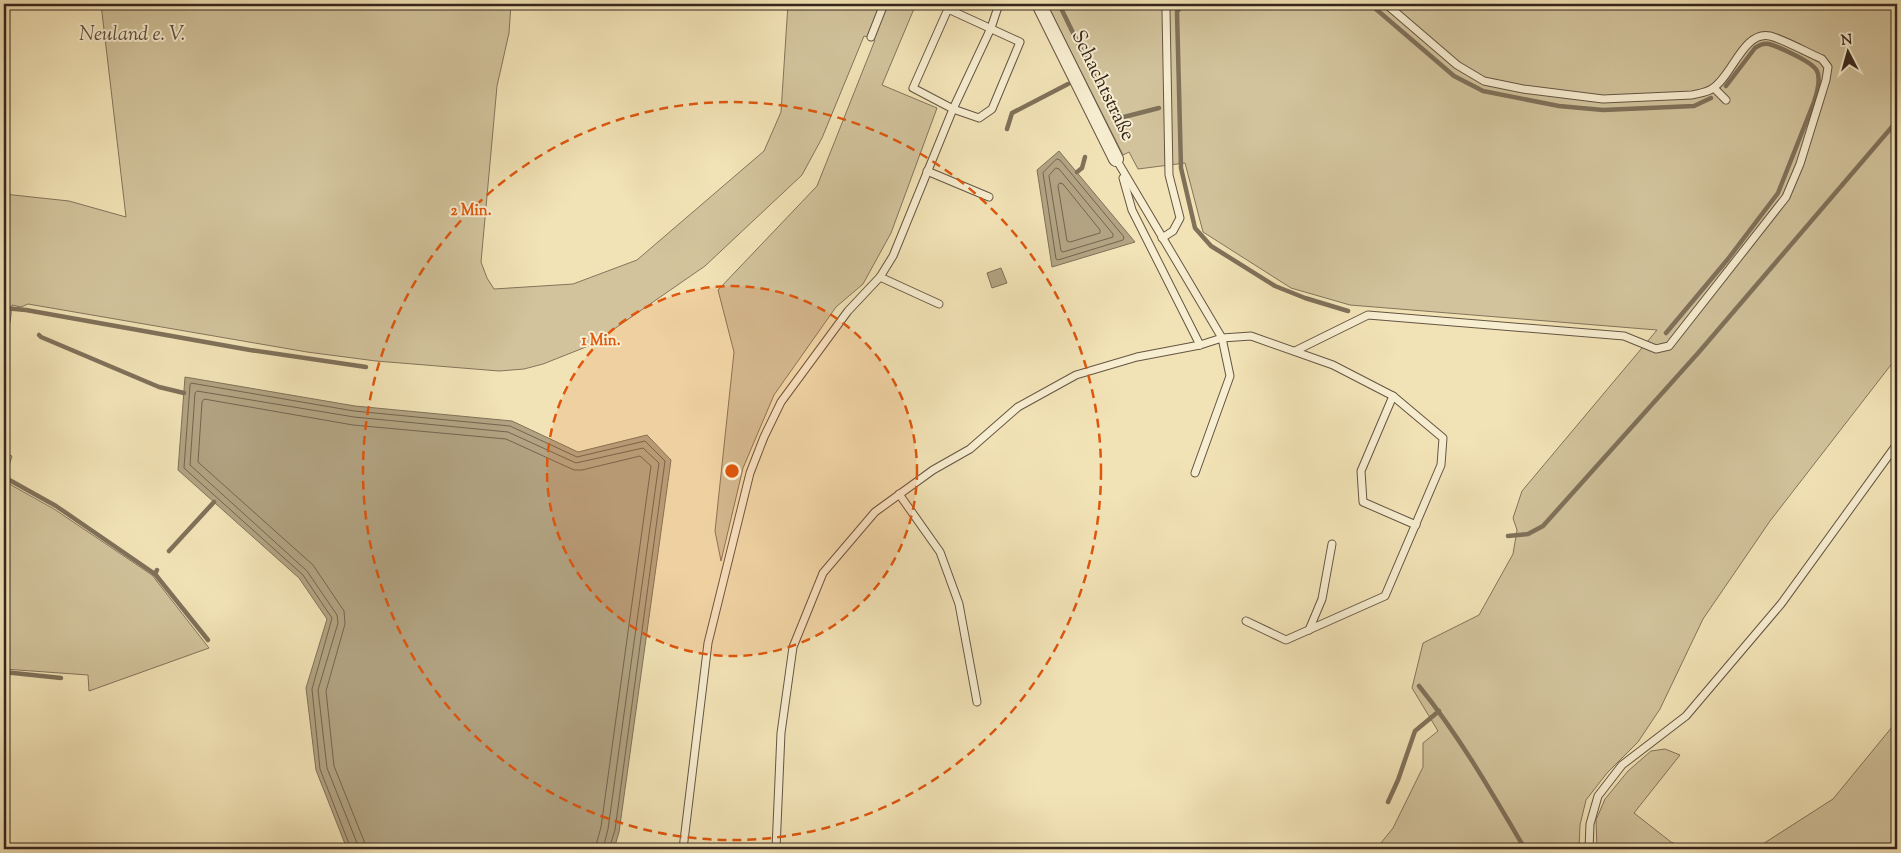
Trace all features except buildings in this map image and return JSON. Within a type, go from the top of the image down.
[{"type":"street","name":"Schachtstraße","points":[[1039,4],[1119,165]]},
{"type":"lane","points":[[870,36],[884,4]]},
{"type":"lane","points":[[683,849],[708,643],[750,474],[764,437],[781,402],[848,311],[880,277],[893,256],[953,109],[991,28],[999,4]]},
{"type":"lane","points":[[1162,238],[1173,231],[1180,218],[1169,175],[1166,10],[1169,4]]},
{"type":"lane","points":[[1295,351],[1368,315],[1624,336],[1656,349],[1669,346],[1786,197],[1800,164],[1826,80],[1828,67],[1822,59],[1769,36],[1755,37],[1748,43],[1721,81],[1714,88],[1706,92],[1692,95],[1603,99],[1523,89],[1484,81],[1457,65],[1386,4]]},
{"type":"lane","points":[[948,9],[1020,42],[992,109],[979,118],[953,109],[913,88],[948,9]]},
{"type":"lane","points":[[1714,88],[1726,100]]},
{"type":"lane","points":[[1119,165],[1222,338],[1230,376],[1195,473]]},
{"type":"lane","points":[[1119,165],[1132,210],[1200,345]]},
{"type":"lane","points":[[927,171],[989,197]]},
{"type":"lane","points":[[880,277],[939,304]]},
{"type":"lane","points":[[776,849],[781,733],[793,648],[823,573],[875,512],[933,470],[970,449],[1018,407],[1076,375],[1137,357],[1200,345],[1222,338],[1251,336],[1333,365],[1393,396],[1443,438],[1441,465],[1385,596],[1286,640],[1246,621]]},
{"type":"lane","points":[[1393,396],[1361,471],[1364,502],[1416,525]]},
{"type":"lane","points":[[1589,849],[1590,824],[1598,796],[1622,765],[1686,716],[1781,604],[1897,444]]},
{"type":"lane","points":[[899,494],[940,552],[959,604],[977,702]]},
{"type":"lane","points":[[1309,630],[1322,598],[1332,544]]},
{"type":"green space","name":"Neuland e. V.","points":[[101,4],[511,4],[509,33],[497,86],[481,262],[487,278],[494,289],[573,284],[637,260],[764,151],[781,112],[788,4],[916,4],[882,85],[937,108],[891,233],[863,284],[836,307],[774,395],[743,468],[721,561],[715,531],[734,352],[718,290],[817,186],[875,40],[864,36],[822,138],[802,175],[705,266],[591,345],[543,364],[524,369],[499,371],[376,361],[307,352],[28,304],[21,307],[12,305],[10,323],[4,323],[4,194],[69,201],[126,217]]},
{"type":"green space","points":[[1047,4],[1897,4],[1897,357],[1770,521],[1703,619],[1660,709],[1638,742],[1607,773],[1586,800],[1580,825],[1579,849],[1376,849],[1393,828],[1423,767],[1423,743],[1438,731],[1412,688],[1423,643],[1479,615],[1513,554],[1517,530],[1513,518],[1522,491],[1657,330],[1350,305],[1291,288],[1203,232],[1185,163],[1138,169],[1129,152],[1123,155]]},
{"type":"green space","points":[[4,453],[12,456],[4,481]]},
{"type":"green space","points":[[4,481],[54,509],[152,575],[209,648],[89,691],[88,675],[4,669]]},
{"type":"green space","points":[[1897,721],[1897,849],[1755,849],[1833,799]]},
{"type":"green space","points":[[1665,749],[1680,755],[1634,813],[1671,842],[1689,849],[1597,849],[1596,820],[1605,799],[1628,771],[1651,751]]},
{"type":"water","points":[[1059,151],[1135,242],[1052,267],[1037,170]]},
{"type":"water","points":[[1001,268],[1007,283],[992,288],[987,273]]},
{"type":"water","points":[[185,377],[355,406],[512,421],[578,452],[647,435],[671,460],[619,832],[614,849],[347,849],[316,770],[306,688],[327,619],[299,578],[178,470]]},
{"type":"waterway","points":[[1059,4],[1116,119],[1159,108]]},
{"type":"waterway","points":[[1182,4],[1177,12],[1181,168],[1195,228],[1211,246],[1275,286],[1305,298],[1348,311]]},
{"type":"waterway","points":[[1370,4],[1454,76],[1483,91],[1559,106],[1603,110],[1694,106],[1711,98]]},
{"type":"waterway","points":[[1666,333],[1728,259],[1778,193],[1814,102],[1819,78],[1814,67],[1803,59],[1788,51],[1765,44],[1755,48],[1726,86]]},
{"type":"waterway","points":[[1007,129],[1012,113],[1068,84]]},
{"type":"waterway","points":[[1508,536],[1528,534],[1543,526],[1699,352],[1897,121]]},
{"type":"waterway","points":[[1077,172],[1082,168],[1085,157]]},
{"type":"waterway","points":[[4,308],[26,310],[250,350],[366,367]]},
{"type":"waterway","points":[[39,335],[159,387],[184,393]]},
{"type":"waterway","points":[[4,477],[56,506],[155,574],[157,570]]},
{"type":"waterway","points":[[169,551],[214,502]]},
{"type":"waterway","points":[[155,574],[208,640]]},
{"type":"waterway","points":[[4,672],[61,678]]},
{"type":"waterway","points":[[1419,686],[1462,745],[1525,849]]},
{"type":"waterway","points":[[1388,802],[1398,780],[1415,731],[1439,711]]}]
